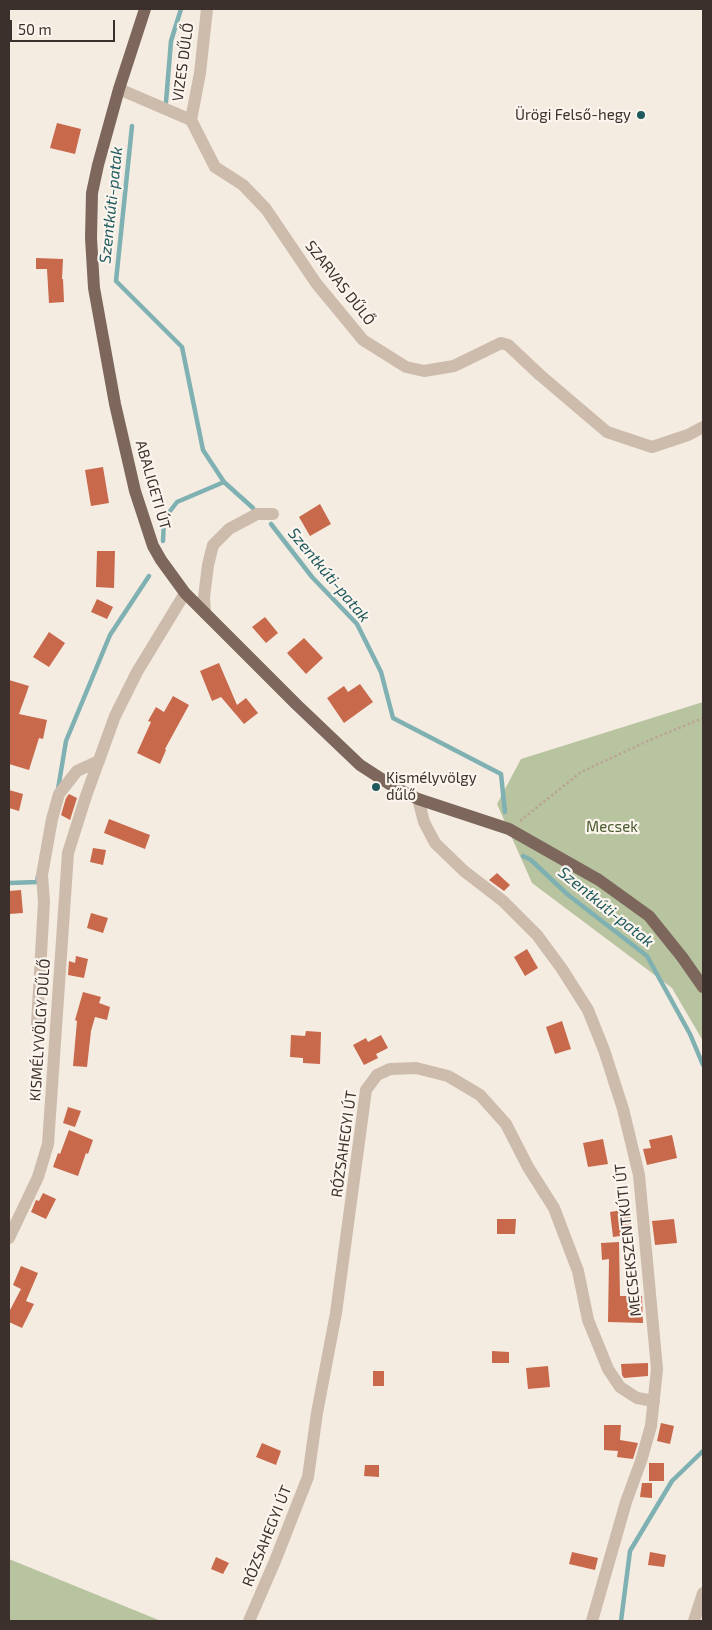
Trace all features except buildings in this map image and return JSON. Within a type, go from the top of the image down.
[{"type":"main road","name":"ABALIGETI ÚT","points":[[145,9],[104,139],[92,194],[91,238],[94,288],[115,404],[134,491],[153,546],[185,593],[360,765],[394,788],[418,799],[509,829],[599,880],[649,916],[703,987]]},
{"type":"street","name":"VIZES DŰLŐ","points":[[191,120],[200,73],[207,9]]},
{"type":"street","points":[[119,89],[191,120]]},
{"type":"street","name":"SZARVAS DŰLŐ","points":[[191,120],[215,167],[243,184],[266,209],[316,283],[363,340],[406,367],[424,371],[454,366],[501,343],[508,345],[607,432],[652,447],[688,436],[703,427]]},
{"type":"street","points":[[205,613],[204,597],[212,545],[229,529],[257,514],[273,514]]},
{"type":"street","name":"KISMÉLYVÖLGY DŰLŐ","points":[[9,1238],[38,1177],[48,1144],[68,853],[115,716],[137,672],[185,593]]},
{"type":"street","name":"KISMÉLYVÖLGY DŰLŐ","points":[[36,1024],[44,902],[42,875],[52,819],[59,794],[77,771],[98,761]]},
{"type":"street","name":"MECSEKSZENTKÚTI ÚT","points":[[418,799],[424,822],[435,843],[464,871],[510,908],[537,935],[562,968],[588,1010],[604,1050],[623,1108],[639,1175],[657,1369],[654,1401],[648,1435],[626,1502],[592,1621]]},
{"type":"street","name":"RÓZSAHEGYI ÚT","points":[[249,1621],[308,1478],[317,1413],[336,1313],[366,1090],[378,1074],[390,1069],[416,1068],[448,1076],[480,1095],[506,1124],[528,1166],[554,1208],[578,1272],[588,1320],[608,1369],[620,1387],[637,1398],[654,1401]]},
{"type":"street","points":[[694,1621],[703,1592]]},
{"type":"path","points":[[509,829],[581,772],[703,718]]},
{"type":"green space","name":"Mecsek","points":[[703,702],[703,1041],[672,988],[532,883],[497,804],[521,759]]},
{"type":"green space","points":[[9,1559],[161,1621],[9,1621]]},
{"type":"waterway","name":"Szentkúti-patak","points":[[166,102],[171,41],[181,9]]},
{"type":"waterway","name":"Szentkúti-patak","points":[[132,126],[116,281],[182,347],[203,450],[224,482],[253,508]]},
{"type":"waterway","points":[[163,541],[164,519],[177,502],[224,482]]},
{"type":"waterway","name":"Szentkúti-patak","points":[[271,524],[312,577],[357,624],[381,672],[393,718],[501,774],[505,812]]},
{"type":"waterway","points":[[58,789],[66,741],[110,635],[149,576]]},
{"type":"waterway","name":"Szentkúti-patak","points":[[523,856],[531,860],[567,894],[647,956],[690,1034],[703,1065]]},
{"type":"waterway","points":[[9,883],[37,882],[38,876]]},
{"type":"waterway","name":"Szentkúti-patak","points":[[621,1621],[630,1551],[672,1481],[703,1451]]},
{"type":"place","name":"Ürögi Felső-hegy","points":[[641,115]]},
{"type":"place","name":"Kismélyvölgy dűlő","points":[[376,787]]}]
